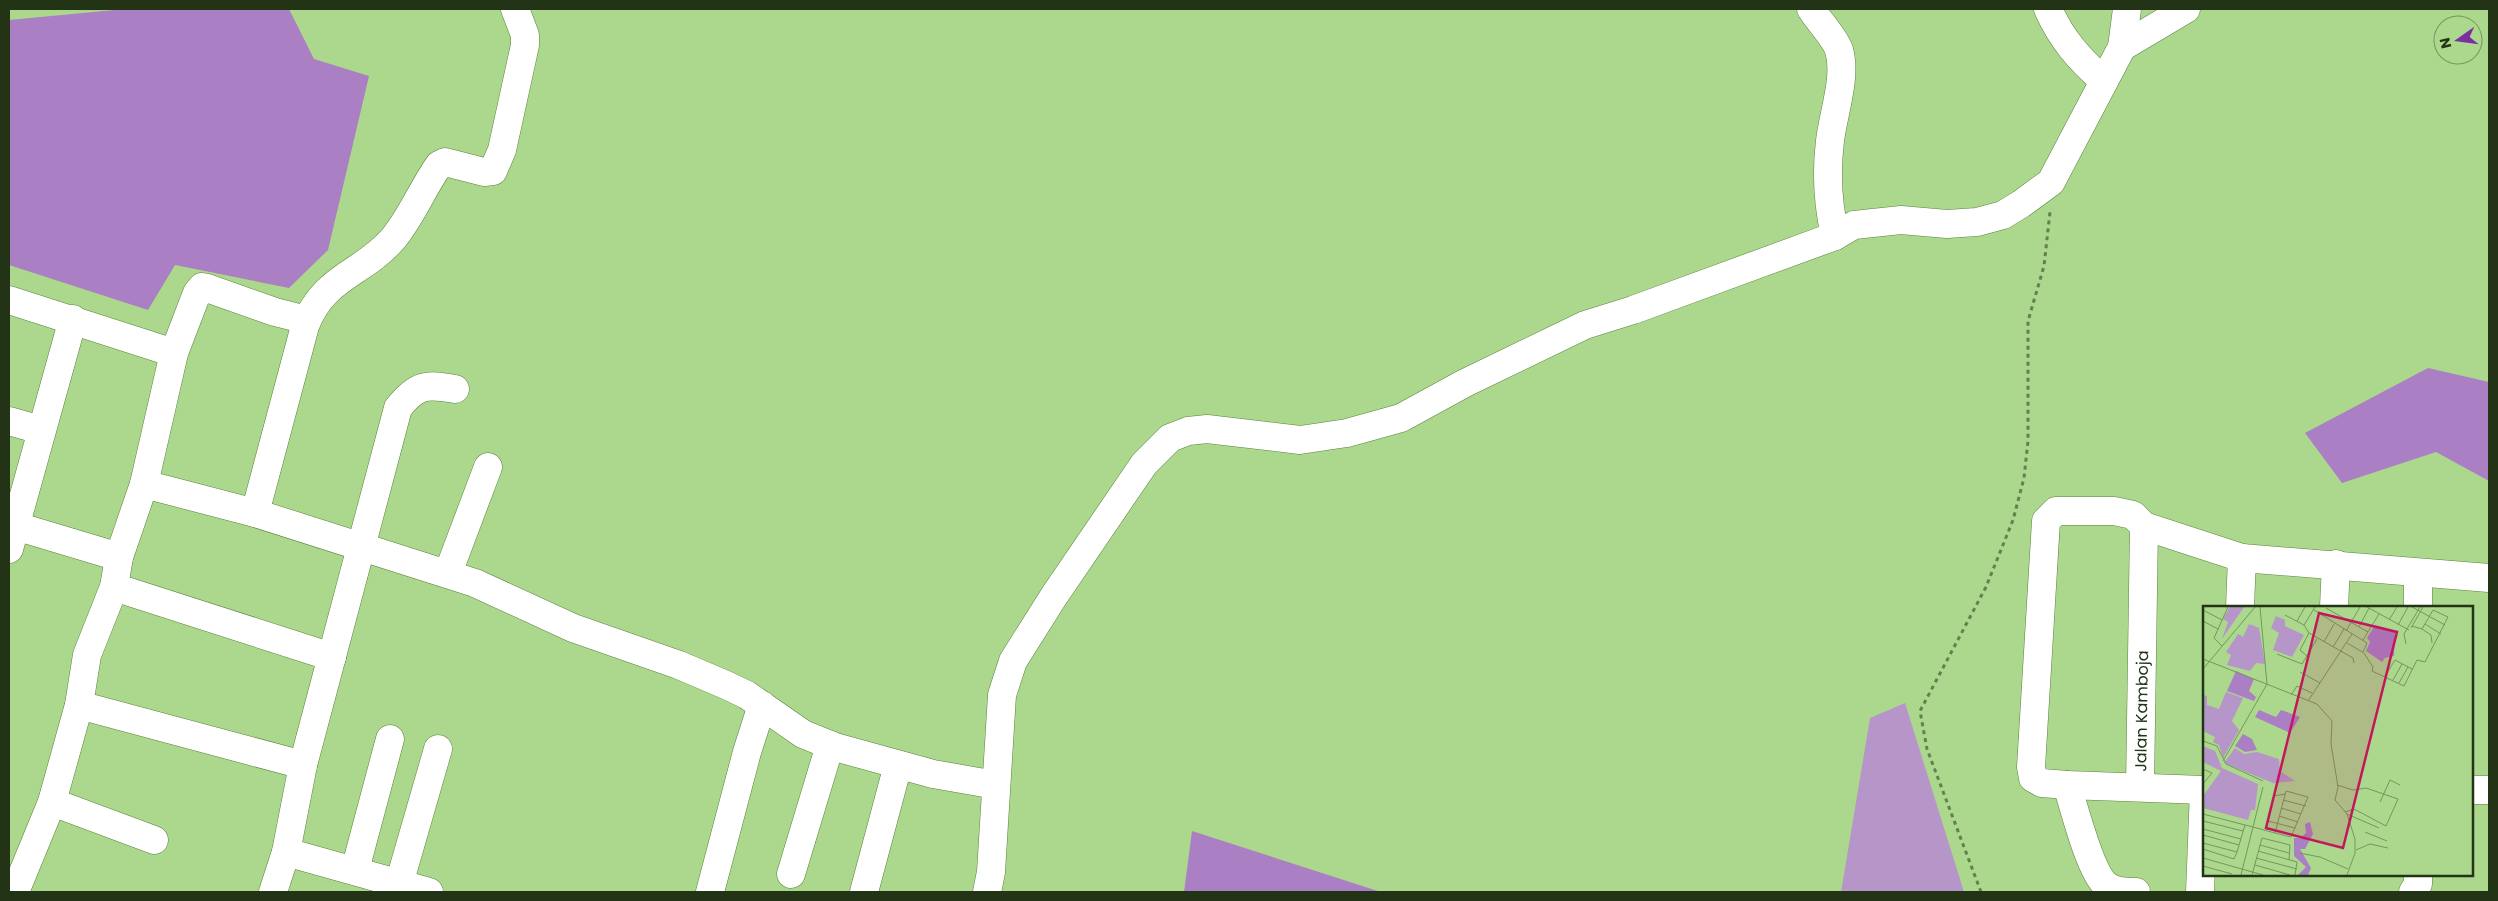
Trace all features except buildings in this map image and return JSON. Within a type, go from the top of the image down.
[{"type":"street","points":[[255,513],[308,320],[314,307],[332,285],[377,254],[392,241],[402,228],[439,165],[444,162],[484,172],[494,171],[502,150],[525,44],[525,35],[515,9]]},
{"type":"street","points":[[1811,9],[1839,50],[1840,77],[1830,141],[1828,178],[1829,206],[1835,236]]},
{"type":"street","points":[[2048,9],[2077,57],[2104,81]]},
{"type":"street","points":[[987,892],[992,872],[1002,695],[1012,661],[1144,464],[1170,438],[1188,431],[1207,429],[1300,440],[1347,433],[1401,418],[1465,383],[1585,325],[1835,236],[1854,225],[1901,220],[1947,224],[1977,222],[2004,215],[2051,182],[2122,46],[2128,9]]},
{"type":"street","points":[[2122,46],[2186,9]]},
{"type":"street","points":[[16,876],[52,802],[79,706],[84,666],[91,641],[114,587],[119,557],[144,484],[174,353],[197,293],[202,287],[275,312],[308,320]]},
{"type":"street","points":[[9,300],[174,353]]},
{"type":"street","points":[[73,320],[11,533],[119,557]]},
{"type":"street","points":[[274,892],[286,852],[303,765],[398,408],[418,388],[432,385],[455,389]]},
{"type":"street","points":[[9,421],[41,430]]},
{"type":"street","points":[[448,573],[488,467]]},
{"type":"street","points":[[144,484],[255,513],[361,548],[475,582],[573,628],[679,665],[726,685],[762,705],[804,734],[830,745],[933,774],[996,785]]},
{"type":"street","name":"Jalan Kamboja","points":[[2056,511],[2114,511],[2133,515],[2144,526],[2140,787],[2042,783],[2033,778],[2031,767],[2046,521],[2056,511]]},
{"type":"street","points":[[2144,526],[2242,558],[2336,564],[2418,574],[2489,578]]},
{"type":"street","points":[[2240,606],[2242,558]]},
{"type":"street","points":[[2334,606],[2336,564]]},
{"type":"street","points":[[2418,574],[2418,606]]},
{"type":"street","points":[[114,587],[332,657]]},
{"type":"street","points":[[710,892],[747,752],[762,705]]},
{"type":"street","points":[[79,706],[303,765]]},
{"type":"street","points":[[355,870],[390,739]]},
{"type":"street","points":[[791,874],[830,745]]},
{"type":"street","points":[[399,884],[438,749]]},
{"type":"street","points":[[864,892],[898,765]]},
{"type":"street","points":[[2067,785],[2095,871],[2106,886],[2122,892],[2136,892]]},
{"type":"street","points":[[2140,787],[2203,790]]},
{"type":"street","points":[[2473,790],[2489,790]]},
{"type":"street","points":[[52,802],[154,840]]},
{"type":"street","points":[[2200,892],[2203,816]]},
{"type":"street","points":[[286,852],[429,892]]},
{"type":"street","points":[[2413,892],[2418,884],[2418,876]]},
{"type":"path","points":[[1981,892],[1926,749],[1920,711],[1942,672],[1996,564],[2013,520],[2024,478],[2028,441],[2028,322],[2044,266],[2051,182]]},
{"type":"shaded area","points":[[125,9],[289,9],[314,59],[369,76],[328,250],[289,288],[175,265],[148,310],[9,265],[9,20]]},
{"type":"shaded area","points":[[2428,368],[2489,382],[2489,481],[2436,452],[2342,483],[2305,433]]},
{"type":"shaded area","points":[[1905,703],[1964,892],[1841,892],[1870,718]]},
{"type":"shaded area","points":[[1192,831],[1381,892],[1184,892]]}]
